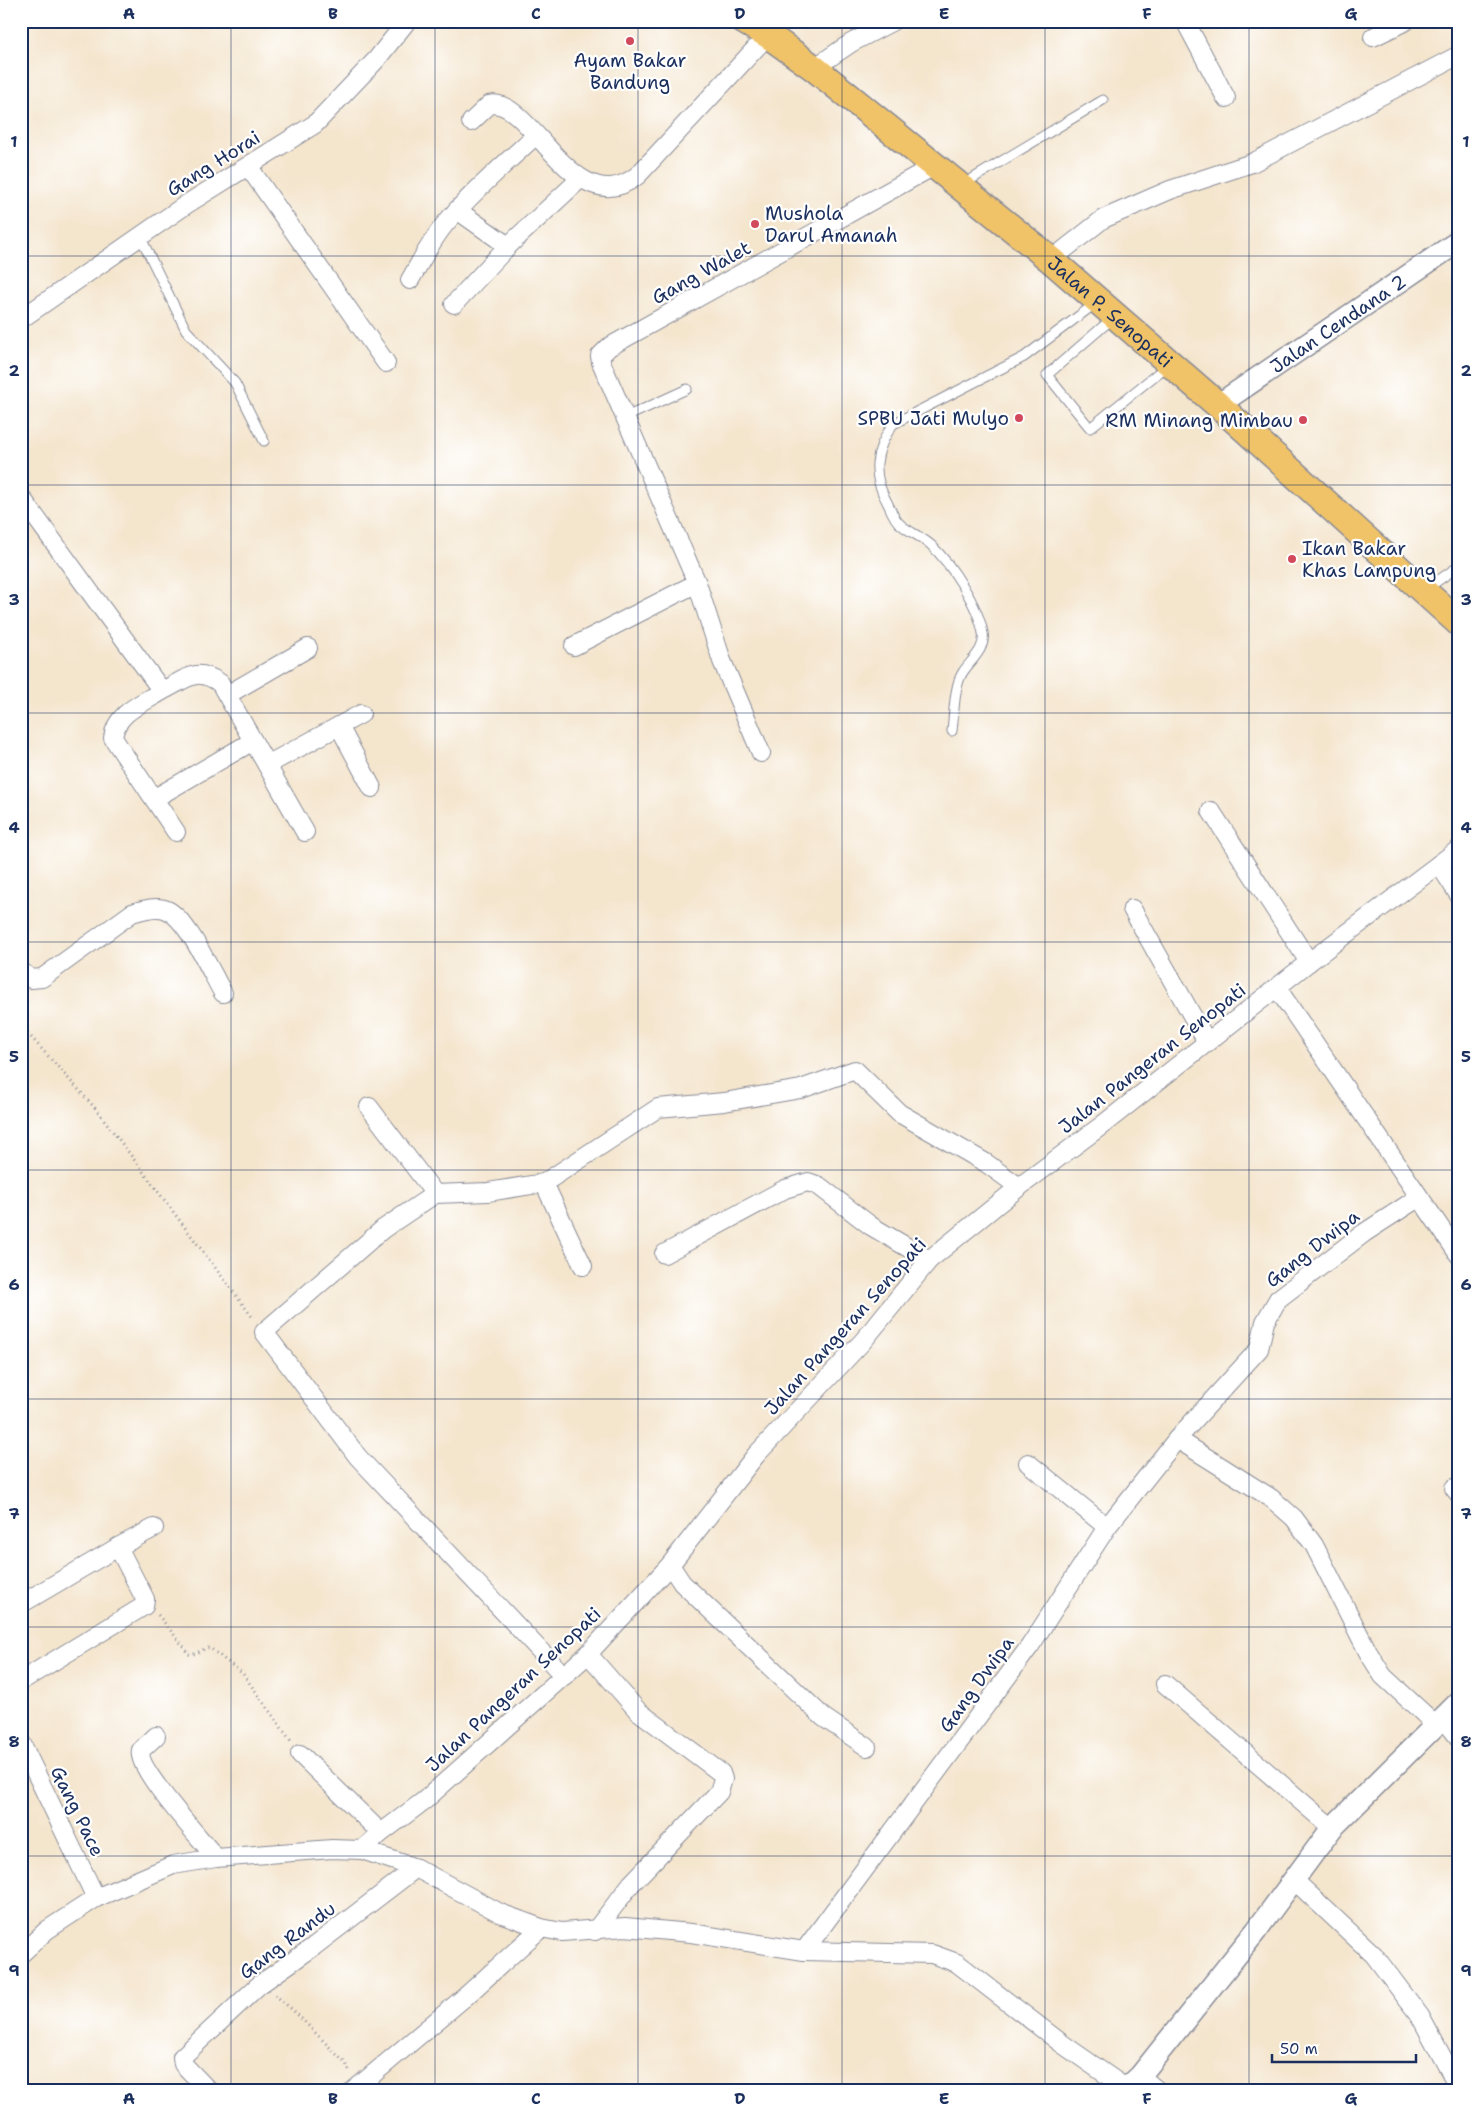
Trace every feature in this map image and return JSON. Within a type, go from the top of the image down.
[{"type":"main road","name":"Jalan P. Senopati","points":[[744,21],[776,28],[814,68],[1051,260],[1218,405],[1424,591],[1456,616]]},
{"type":"street","name":"Gang Horai","points":[[21,319],[140,236],[315,124],[376,60],[407,21]]},
{"type":"street","points":[[814,68],[852,43],[893,21]]},
{"type":"street","points":[[1185,21],[1226,98]]},
{"type":"street","points":[[1373,37],[1406,21]]},
{"type":"street","points":[[471,122],[485,107],[497,103],[518,117],[580,179],[607,188],[630,182],[776,28]]},
{"type":"street","points":[[1051,260],[1103,219],[1170,190],[1252,163],[1459,55]]},
{"type":"street","points":[[410,280],[424,254],[443,226],[457,210],[536,135]]},
{"type":"street","points":[[248,166],[386,363]]},
{"type":"street","name":"Gang Walet","points":[[626,417],[601,362],[601,354],[609,347],[934,166]]},
{"type":"street","points":[[454,304],[508,246],[580,179]]},
{"type":"street","points":[[457,210],[508,246]]},
{"type":"street","name":"Jalan Cendana 2","points":[[1218,405],[1459,241]]},
{"type":"street","points":[[626,417],[697,583],[722,661],[761,753]]},
{"type":"street","points":[[21,497],[162,691]]},
{"type":"street","points":[[574,646],[697,583]]},
{"type":"street","points":[[227,695],[308,648]]},
{"type":"street","points":[[176,832],[113,738],[114,727],[121,717],[162,691],[197,673],[209,675],[220,683],[305,832]]},
{"type":"street","points":[[267,765],[361,714]]},
{"type":"street","points":[[339,726],[372,788]]},
{"type":"street","points":[[155,798],[253,741]]},
{"type":"street","points":[[1211,812],[1309,962]]},
{"type":"street","name":"Jalan Pangeran Senopati","points":[[362,1850],[381,1833],[425,1800],[588,1654],[670,1565],[756,1455],[863,1340],[929,1260],[1019,1187],[1309,962],[1459,849]]},
{"type":"street","points":[[1439,864],[1459,895]]},
{"type":"street","points":[[21,972],[31,979],[42,978],[132,913],[148,908],[166,910],[184,925],[223,993]]},
{"type":"street","points":[[1132,909],[1207,1042]]},
{"type":"street","points":[[1276,988],[1418,1198],[1459,1255]]},
{"type":"street","points":[[564,1676],[358,1457],[264,1332],[383,1229],[435,1194],[488,1192],[544,1183],[658,1108],[724,1102],[801,1089],[855,1070],[898,1113],[986,1163],[1019,1187]]},
{"type":"street","points":[[369,1107],[435,1194]]},
{"type":"street","points":[[664,1254],[785,1189],[808,1182],[819,1186],[871,1226],[929,1260]]},
{"type":"street","points":[[544,1183],[583,1266]]},
{"type":"street","name":"Gang Dwipa","points":[[804,1951],[1030,1646],[1107,1527],[1177,1439],[1259,1350],[1265,1322],[1278,1299],[1364,1233],[1418,1198]]},
{"type":"street","points":[[1177,1439],[1271,1498],[1294,1518],[1314,1545],[1368,1652],[1383,1676],[1459,1738]]},
{"type":"street","points":[[1028,1463],[1107,1527]]},
{"type":"street","points":[[21,1604],[154,1528]]},
{"type":"street","points":[[21,1681],[144,1606],[145,1599],[118,1548]]},
{"type":"street","points":[[670,1565],[682,1583],[823,1717],[867,1747]]},
{"type":"street","points":[[588,1654],[638,1711],[721,1773],[723,1779],[719,1792],[631,1884],[595,1931]]},
{"type":"street","points":[[1165,1684],[1332,1828]]},
{"type":"street","points":[[1130,2085],[1294,1880],[1332,1828],[1387,1771],[1459,1702]]},
{"type":"street","points":[[156,1736],[140,1750],[140,1760],[167,1800],[216,1858]]},
{"type":"street","name":"Gang Pace","points":[[21,1742],[96,1898]]},
{"type":"street","points":[[300,1754],[381,1833]]},
{"type":"street","points":[[21,1954],[47,1930],[96,1898],[173,1865],[216,1858],[332,1849],[362,1850],[416,1868],[500,1912],[541,1928],[562,1932],[595,1931],[625,1927],[691,1933],[804,1951],[932,1954],[957,1963],[1061,2043],[1130,2085],[1158,2091]]},
{"type":"street","name":"Gang Randu","points":[[209,2091],[183,2064],[182,2057],[259,1985],[313,1947],[416,1868]]},
{"type":"street","points":[[1294,1880],[1374,1955],[1420,2016],[1459,2088]]},
{"type":"street","points":[[356,2088],[466,1996],[541,1928]]},
{"type":"lane","points":[[959,186],[1103,100]]},
{"type":"lane","points":[[140,236],[186,330],[235,384],[264,441]]},
{"type":"lane","points":[[1107,308],[1047,375],[1090,428],[1170,364]]},
{"type":"lane","points":[[952,731],[956,696],[962,673],[978,654],[983,634],[969,596],[949,565],[930,544],[898,523],[880,490],[876,460],[882,440],[893,424],[1024,357],[1107,308]]},
{"type":"lane","points":[[626,417],[687,389]]},
{"type":"lane","points":[[1424,591],[1459,566]]},
{"type":"path","points":[[21,1026],[96,1109],[264,1332]]},
{"type":"path","points":[[145,1599],[188,1654],[192,1655],[204,1648],[210,1648],[243,1674],[300,1754]]},
{"type":"path","points":[[259,1985],[264,1986],[294,2011],[345,2063],[356,2088]]},
{"type":"place","name":"Ayam Bakar Bandung","points":[[630,41]]},
{"type":"place","name":"Mushola Darul Amanah","points":[[755,224]]},
{"type":"place","name":"SPBU Jati Mulyo","points":[[1019,418]]},
{"type":"place","name":"RM Minang Mimbau","points":[[1303,420]]},
{"type":"place","name":"Ikan Bakar Khas Lampung","points":[[1292,559]]}]
